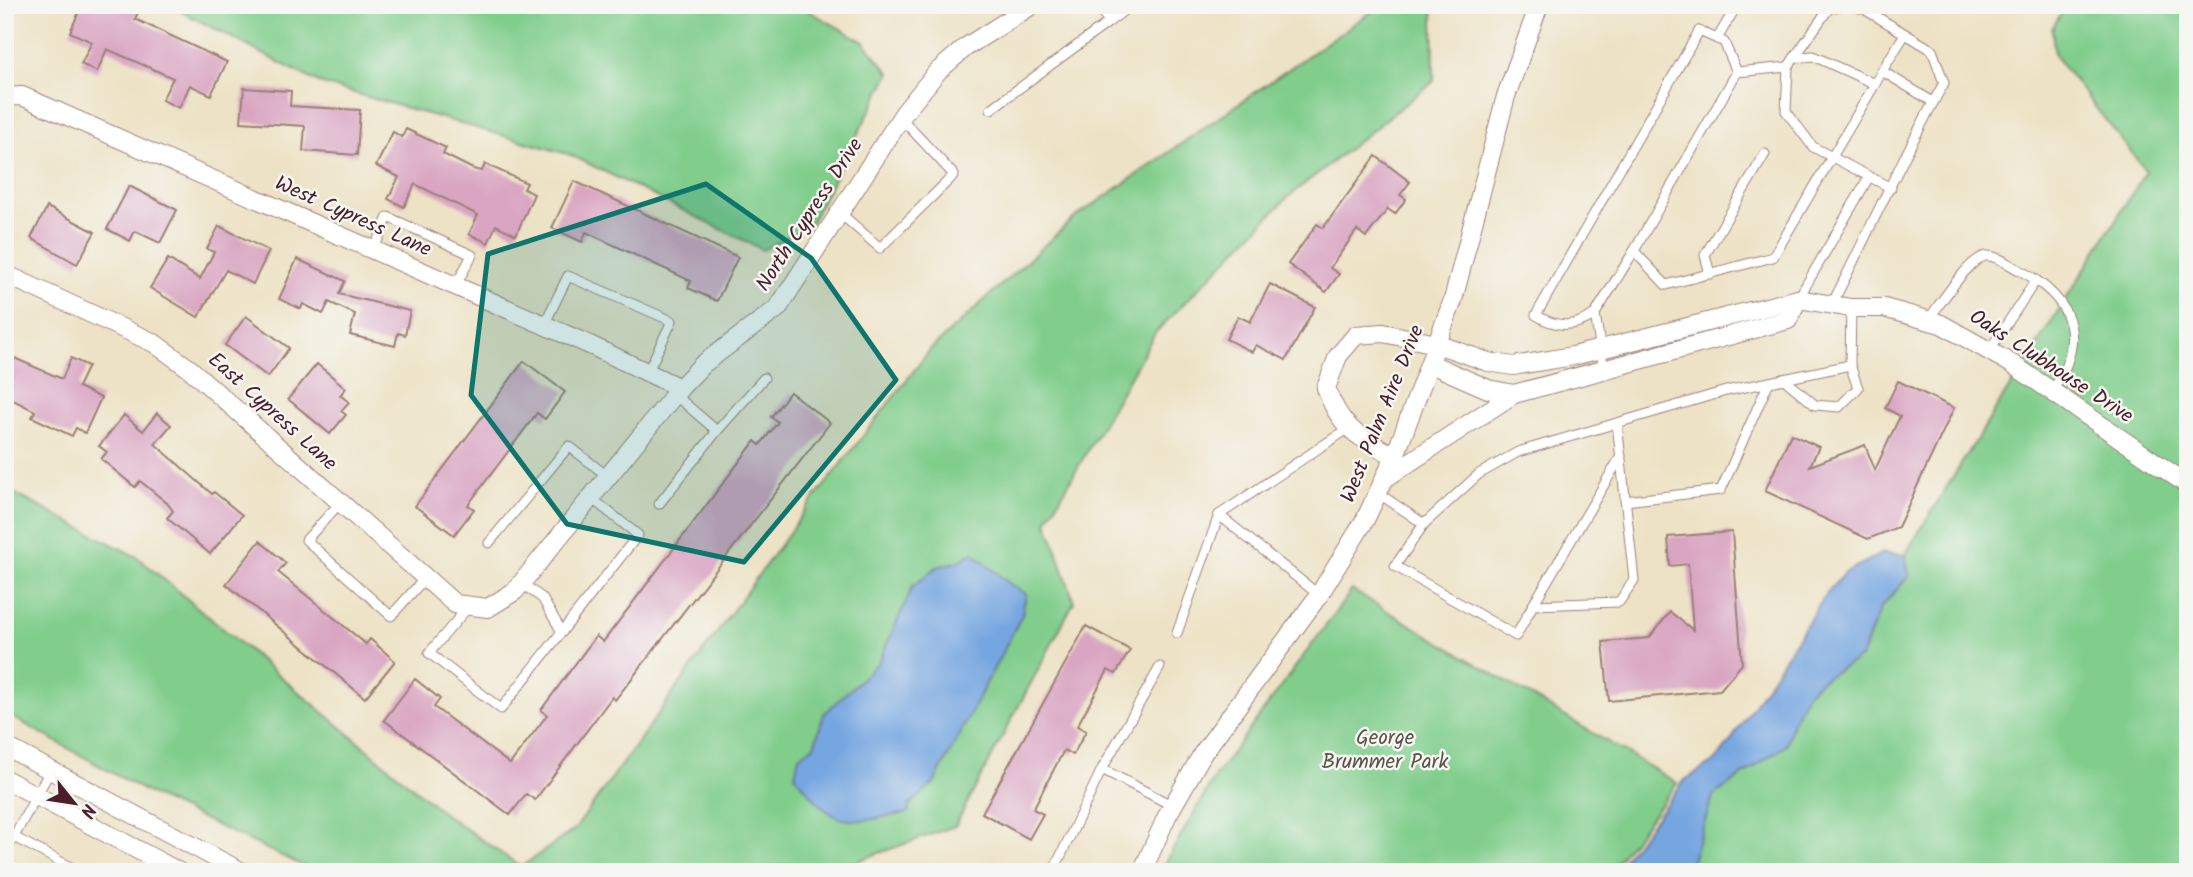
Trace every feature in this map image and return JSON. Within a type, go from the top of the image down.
[{"type":"street","name":"North Cypress Drive","points":[[488,608],[514,591],[677,391],[703,364],[778,308],[901,118],[937,72],[966,47],[1032,5]]},
{"type":"street","name":"West Palm Aire Drive","points":[[1142,872],[1173,806],[1203,753],[1319,596],[1395,456],[1431,364],[1452,300],[1506,96],[1539,5]]},
{"type":"street","name":"West Cypress Lane","points":[[5,97],[22,96],[544,325],[647,373],[677,391]]},
{"type":"street","name":"East Cypress Lane","points":[[5,274],[154,342],[190,369],[455,604],[488,608]]},
{"type":"street","name":"Oaks Clubhouse Drive","points":[[1349,428],[1335,413],[1326,388],[1338,356],[1356,335],[1383,333],[1437,344],[1488,362],[1513,366],[1601,349],[1798,299],[1851,308],[1884,308],[1928,320],[1989,351],[2188,485]]},
{"type":"street","points":[[1381,486],[1514,394],[1788,320],[1798,299]]},
{"type":"street","points":[[1431,364],[1488,389],[1514,394]]},
{"type":"street","points":[[1349,428],[1356,436],[1395,456]]},
{"type":"street","points":[[5,746],[242,872]]},
{"type":"street","points":[[5,779],[178,872]]},
{"type":"lane","points":[[1097,5],[1109,22]]},
{"type":"lane","points":[[991,109],[1131,5]]},
{"type":"lane","points":[[1717,39],[1737,5]]},
{"type":"lane","points":[[1832,304],[1891,188],[1903,156],[1944,83],[1932,50],[1861,7],[1846,5],[1829,8],[1788,67],[1786,111],[1813,147],[1891,188]]},
{"type":"lane","points":[[1699,31],[1724,42],[1737,72],[1595,314],[1581,324],[1551,325],[1536,315],[1699,31]]},
{"type":"lane","points":[[1634,251],[1666,285],[1773,257],[1830,156],[1905,34]]},
{"type":"lane","points":[[1794,58],[1813,56],[1875,84]]},
{"type":"lane","points":[[1737,72],[1788,67]]},
{"type":"lane","points":[[1882,71],[1933,102]]},
{"type":"lane","points":[[839,213],[880,247],[954,175],[901,118]]},
{"type":"lane","points":[[1710,274],[1705,255],[1765,154]]},
{"type":"lane","points":[[1798,299],[1869,177]]},
{"type":"lane","points":[[373,251],[388,217],[472,255],[456,287]]},
{"type":"lane","points":[[1928,320],[1973,262],[1985,256],[1995,258],[2036,280],[2059,304],[2069,322],[2074,339],[2065,371],[2052,391]]},
{"type":"lane","points":[[544,325],[568,276],[672,321],[647,373]]},
{"type":"lane","points":[[1989,351],[2036,280]]},
{"type":"lane","points":[[1784,379],[1815,405],[1839,407],[1858,388],[1850,365],[1851,308]]},
{"type":"lane","points":[[1595,314],[1604,370]]},
{"type":"lane","points":[[1620,456],[1516,636],[1395,566],[1424,524],[1479,474],[1518,452],[1726,391],[1850,365]]},
{"type":"lane","points":[[659,504],[717,431],[764,378]]},
{"type":"lane","points":[[1625,501],[1721,490],[1768,384]]},
{"type":"lane","points":[[677,391],[717,431]]},
{"type":"lane","points":[[1533,605],[1619,602],[1634,580],[1617,423]]},
{"type":"lane","points":[[1177,632],[1219,515],[1349,428]]},
{"type":"lane","points":[[489,543],[569,446],[607,476]]},
{"type":"lane","points":[[1381,486],[1424,524]]},
{"type":"lane","points":[[470,606],[429,653],[500,709],[638,535],[590,497]]},
{"type":"lane","points":[[340,503],[306,540],[391,616],[425,578]]},
{"type":"lane","points":[[1219,515],[1319,596]]},
{"type":"lane","points":[[521,583],[542,598],[562,632]]},
{"type":"lane","points":[[1053,872],[1102,769],[1160,667]]},
{"type":"lane","points":[[5,853],[51,769]]},
{"type":"lane","points":[[1102,769],[1173,806]]},
{"type":"lane","points":[[14,837],[80,872]]},
{"type":"highlighted area","points":[[706,184],[811,258],[896,380],[744,562],[567,524],[471,395],[488,254]]},
{"type":"green space","points":[[169,5],[798,5],[864,42],[890,73],[809,226],[763,250],[571,155],[319,83]]},
{"type":"green space","points":[[1381,5],[1433,5],[1434,81],[1288,197],[1155,333],[1047,521],[1074,602],[955,826],[854,862],[768,867],[758,872],[316,872],[154,796],[5,713],[5,489],[137,557],[446,815],[521,867],[575,829],[807,508],[930,350],[1073,219]]},
{"type":"green space","points":[[2066,5],[2188,5],[2188,872],[1685,872],[1691,863],[1713,796],[1786,745],[1793,721],[1807,693],[1821,680],[1861,657],[1881,607],[1909,576],[1905,555],[2146,171],[2055,56],[2052,29]]},
{"type":"green space","name":"George Brummer Park","points":[[1352,590],[1677,783],[1609,872],[1160,872],[1216,775]]},
{"type":"water","points":[[973,553],[1026,594],[1022,615],[934,783],[910,805],[908,813],[854,820],[842,819],[832,814],[821,806],[795,775],[799,756],[814,746],[824,714],[879,662],[913,586],[937,567],[957,562]]},
{"type":"water","points":[[1883,553],[1905,555],[1909,576],[1881,607],[1861,657],[1821,680],[1807,693],[1793,721],[1786,745],[1713,796],[1691,863],[1685,872],[1614,872],[1685,780],[1715,761],[1730,742],[1826,594],[1844,573]]},
{"type":"building","points":[[82,5],[122,5],[138,13],[135,19],[227,62],[211,95],[190,85],[179,108],[162,100],[173,78],[107,49],[97,72],[81,64],[92,42],[70,32]]},
{"type":"building","points":[[244,88],[291,91],[290,106],[360,110],[357,155],[303,151],[305,126],[241,122]]},
{"type":"building","points":[[406,129],[446,148],[443,154],[473,169],[482,171],[485,164],[527,183],[524,189],[534,194],[516,235],[496,225],[488,243],[469,234],[478,215],[415,184],[404,207],[388,199],[399,177],[376,166],[393,132],[402,137]]},
{"type":"building","points":[[1376,156],[1410,182],[1400,195],[1406,199],[1395,214],[1388,209],[1366,237],[1357,230],[1330,268],[1339,274],[1326,292],[1288,264],[1317,224],[1323,228]]},
{"type":"building","points":[[574,181],[738,257],[717,301],[688,288],[691,281],[586,232],[582,242],[552,228]]},
{"type":"building","points":[[129,186],[177,210],[160,243],[135,231],[130,241],[107,229]]},
{"type":"building","points":[[47,207],[95,232],[77,264],[31,238]]},
{"type":"building","points":[[219,226],[269,251],[253,284],[226,270],[198,317],[150,288],[168,259],[200,279],[214,252],[207,249]]},
{"type":"building","points":[[297,259],[345,281],[339,294],[410,311],[405,335],[398,333],[395,346],[350,335],[355,314],[329,302],[323,314],[303,304],[301,309],[279,299]]},
{"type":"building","points":[[1270,284],[1315,307],[1286,360],[1256,345],[1252,352],[1226,339],[1238,316],[1250,322]]},
{"type":"building","points":[[246,316],[289,348],[268,377],[225,345]]},
{"type":"building","points":[[5,354],[62,379],[71,358],[88,366],[78,387],[101,398],[85,433],[76,428],[72,436],[32,417],[35,411],[5,396]]},
{"type":"building","points":[[524,361],[565,392],[545,419],[537,413],[468,505],[474,509],[454,535],[415,506]]},
{"type":"building","points":[[317,364],[346,388],[340,395],[349,402],[341,411],[346,415],[330,434],[288,399]]},
{"type":"building","points":[[1898,381],[1954,408],[1898,527],[1868,539],[1765,491],[1791,434],[1819,447],[1810,466],[1865,445],[1875,470],[1900,416],[1885,408]]},
{"type":"building","points":[[790,392],[830,423],[615,700],[612,697],[535,800],[526,794],[510,815],[384,720],[415,679],[440,699],[434,707],[510,764],[547,715],[541,710],[596,636],[603,642],[755,441],[760,445],[778,422],[771,417]]},
{"type":"building","points":[[157,413],[171,425],[155,444],[212,494],[214,492],[242,515],[210,554],[167,518],[173,511],[167,503],[140,481],[135,487],[101,459],[107,452],[99,446],[124,415],[143,431]]},
{"type":"building","points":[[1732,532],[1742,664],[1720,690],[1609,701],[1603,642],[1649,638],[1670,612],[1693,630],[1688,564],[1670,566],[1668,537]]},
{"type":"building","points":[[260,541],[286,563],[278,572],[366,644],[370,639],[395,661],[365,698],[226,584]]},
{"type":"building","points":[[1086,626],[1130,650],[1116,674],[1108,670],[1077,726],[1086,731],[1073,755],[1064,750],[1033,809],[1043,814],[1029,839],[982,813]]}]
